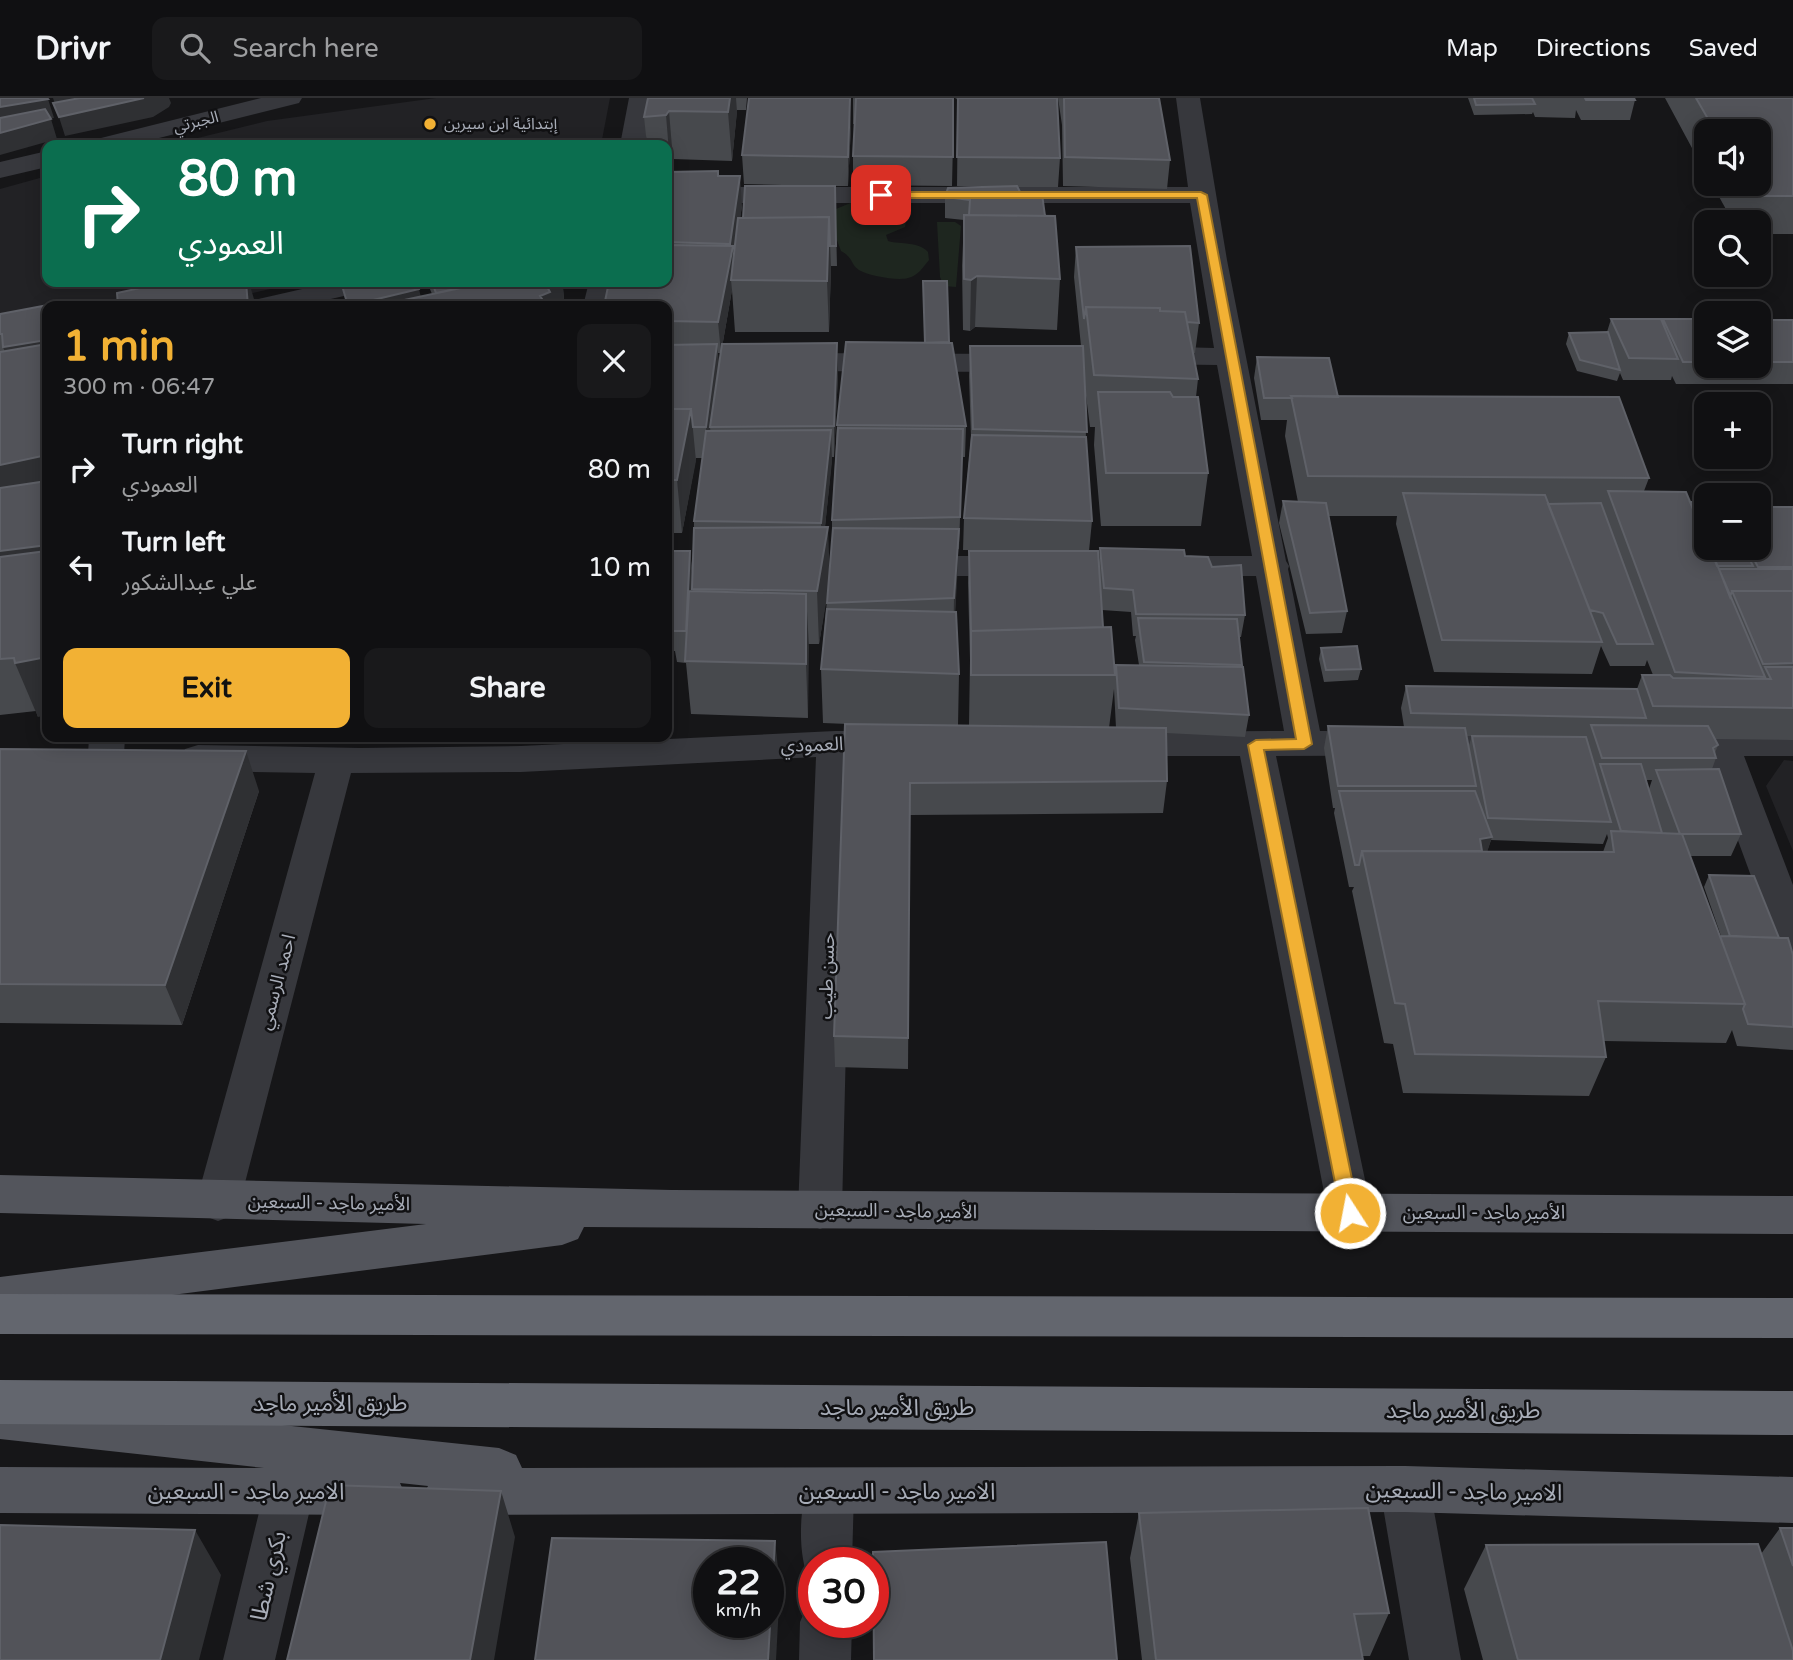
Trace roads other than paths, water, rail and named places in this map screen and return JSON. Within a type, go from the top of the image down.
[{"type":"highway","points":[[0,1314],[1793,1318]]},
{"type":"highway","name":"طريق الأمير ماجد","points":[[0,1402],[1793,1413]]},
{"type":"main road","name":"الأمير ماجد - السبعين","points":[[0,1194],[218,1202],[820,1210],[1793,1215]]},
{"type":"main road","points":[[0,1297],[706,1208]]},
{"type":"main road","points":[[0,1417],[693,1492]]},
{"type":"main road","name":"الامير ماجد - السبعين","points":[[0,1490],[829,1492],[1405,1489],[1793,1500]]},
{"type":"street","name":"الجبرتي","points":[[118,140],[219,108],[290,98]]},
{"type":"street","points":[[634,140],[641,98]]},
{"type":"street","points":[[1188,98],[1201,195],[1230,357],[1273,566],[1304,744]]},
{"type":"street","points":[[0,170],[42,160]]},
{"type":"street","points":[[672,195],[1201,195]]},
{"type":"street","points":[[286,301],[347,287]]},
{"type":"street","points":[[1119,355],[1230,357]]},
{"type":"street","points":[[762,362],[1045,361]]},
{"type":"street","points":[[873,566],[1052,566]]},
{"type":"street","points":[[1135,566],[1273,566]]},
{"type":"street","name":"حسن طيب","points":[[820,1210],[835,743]]},
{"type":"street","name":"العمودي","points":[[117,752],[336,762],[524,748],[930,743]]},
{"type":"street","points":[[1079,744],[1553,743]]},
{"type":"street","points":[[1637,743],[1793,744]]},
{"type":"street","points":[[1721,744],[1793,936]]},
{"type":"street","points":[[1256,745],[1350,1213]]},
{"type":"street","name":"احمد الرسمي","points":[[218,1202],[336,762]]},
{"type":"street","points":[[1405,1489],[1435,1660]]},
{"type":"street","name":"بكري شطا","points":[[249,1660],[289,1492]]},
{"type":"street","points":[[827,1547],[829,1492]]},
{"type":"street","points":[[825,1660],[826,1638]]},
{"type":"place","name":"إبتدائية ابن سيرين","points":[[430,124]]}]
